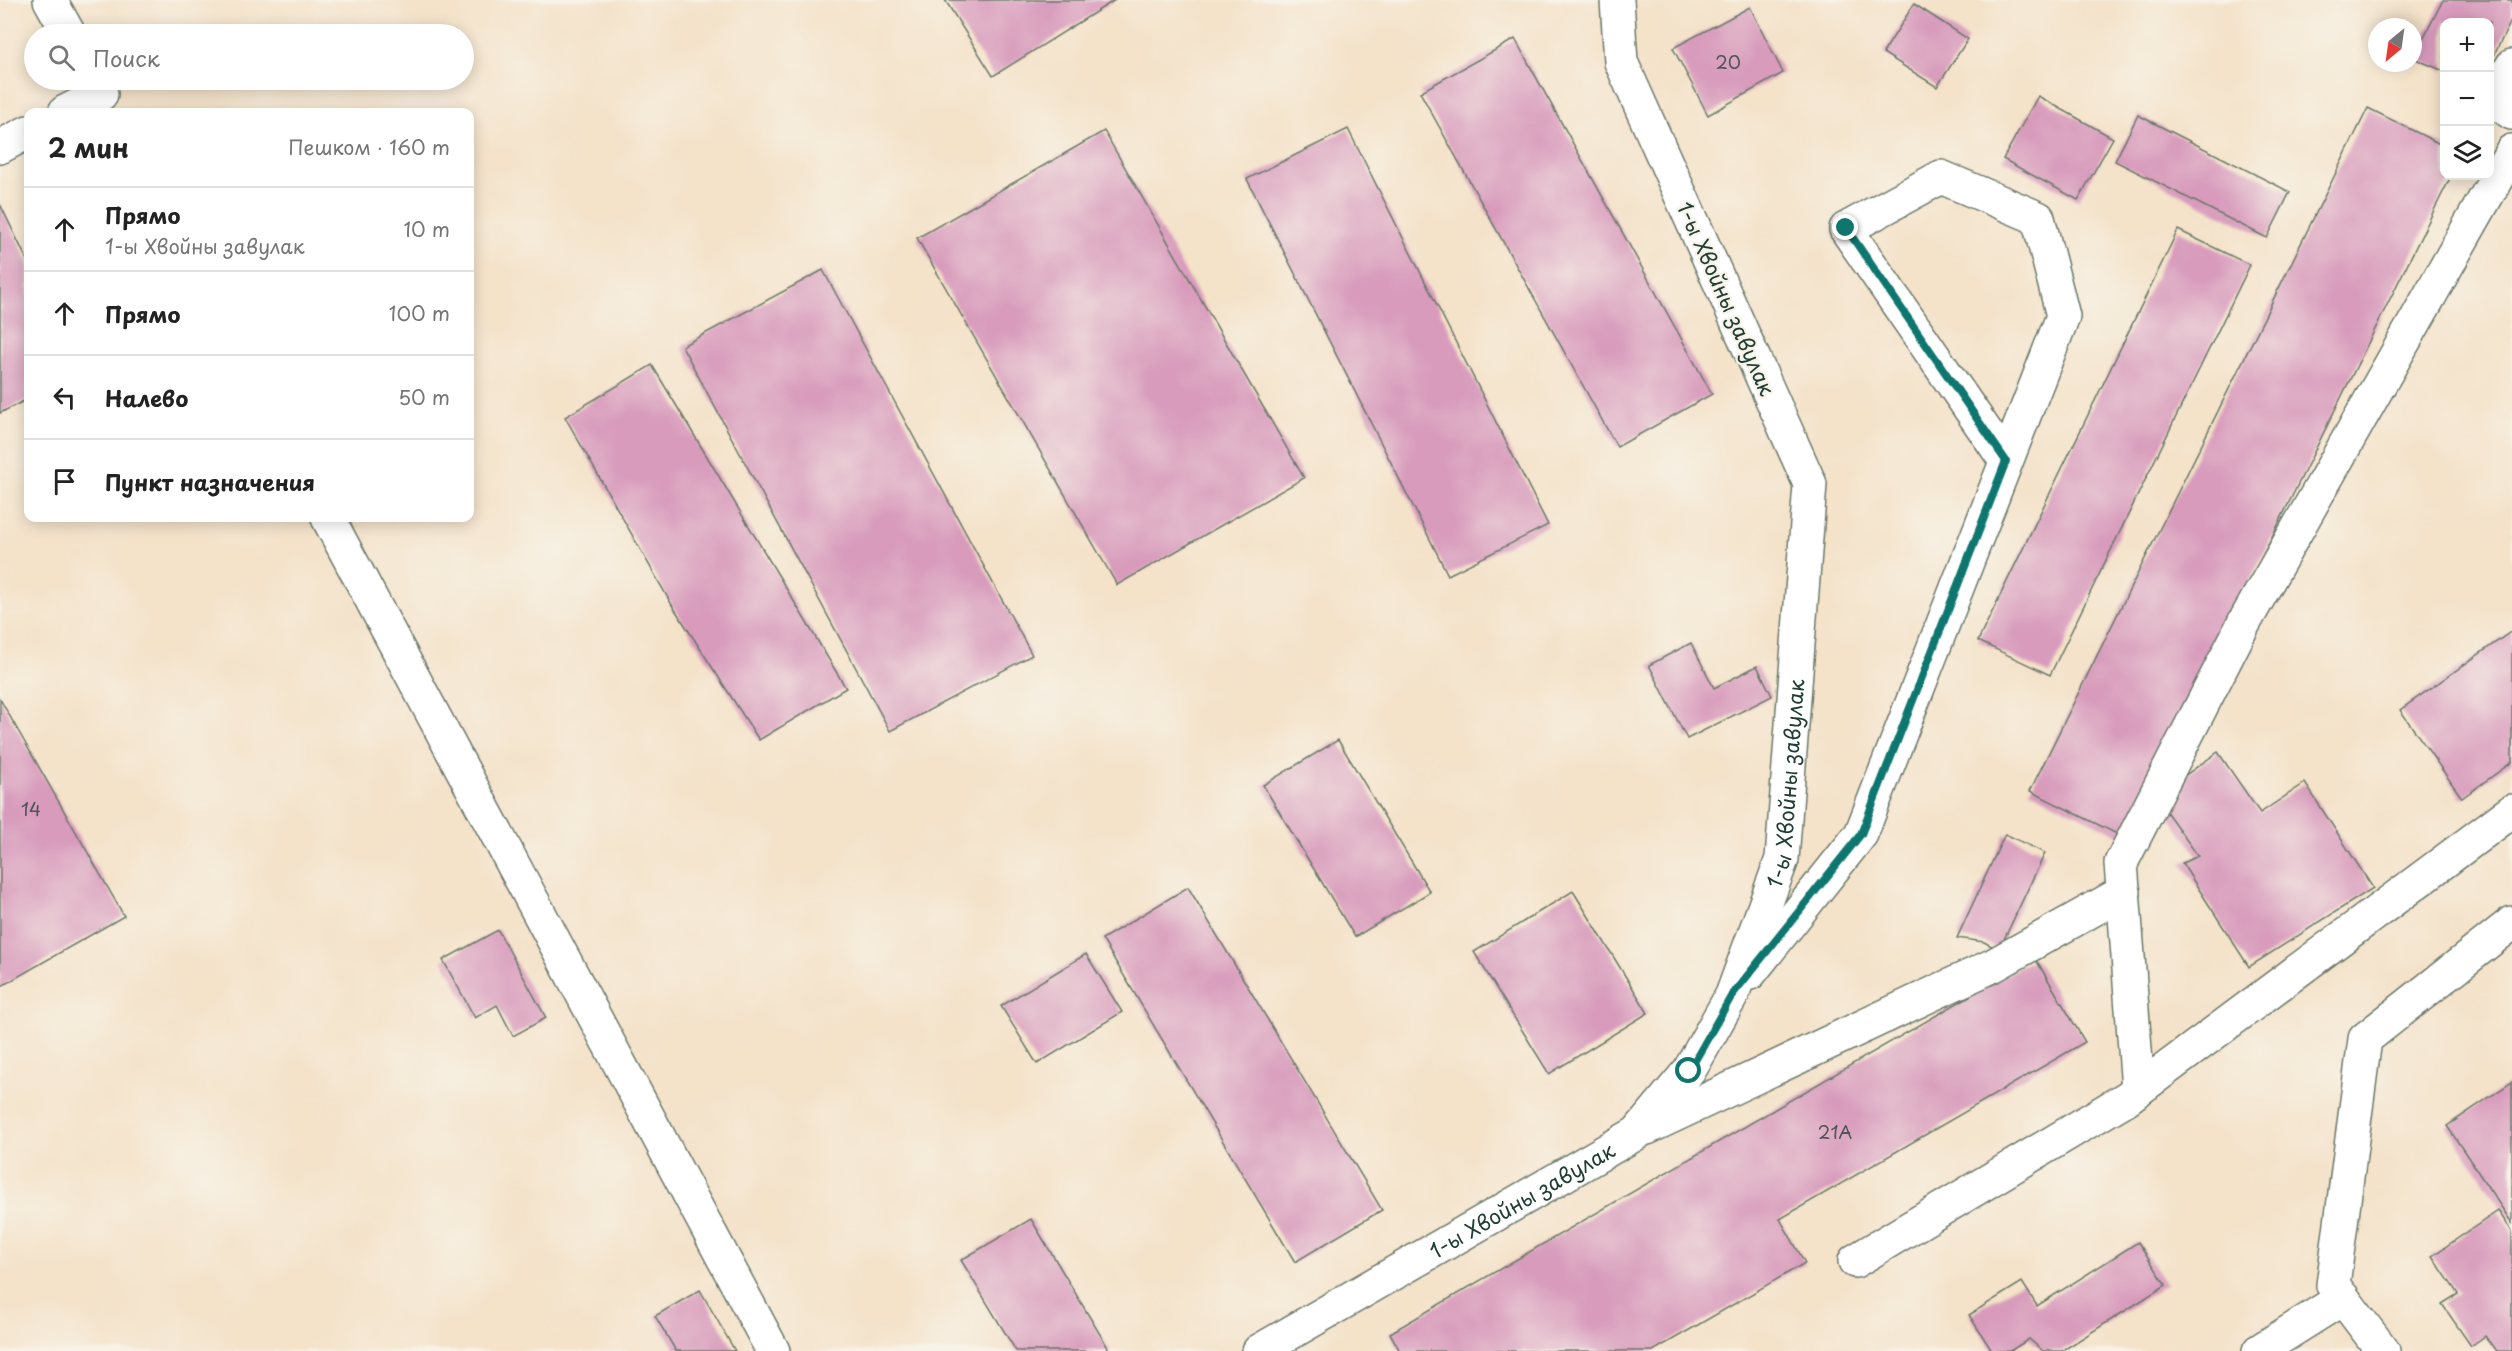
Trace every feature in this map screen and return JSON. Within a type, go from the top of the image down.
[{"type":"street","points":[[50,0],[63,24]]},
{"type":"street","name":"1-ы Хвойны завулак","points":[[1259,1351],[1637,1133],[1689,1071],[1732,995],[1782,860],[1810,484],[1621,62],[1617,0]]},
{"type":"street","points":[[2512,66],[2494,101],[2512,113]]},
{"type":"street","points":[[74,108],[102,95]]},
{"type":"street","points":[[0,147],[24,134]]},
{"type":"street","points":[[2138,1089],[2121,863],[2244,623],[2512,151]]},
{"type":"street","points":[[1732,995],[1861,834],[2063,316],[2038,218],[1941,177],[1846,228],[2006,461]]},
{"type":"street","points":[[329,522],[773,1351]]},
{"type":"street","points":[[1855,1261],[2138,1089],[2512,811]]},
{"type":"street","points":[[1637,1133],[1994,964],[2124,892]]},
{"type":"street","points":[[2383,1351],[2333,1286],[2365,1039],[2512,923]]},
{"type":"street","points":[[2259,1351],[2343,1298]]},
{"type":"building","points":[[945,0],[1115,0],[993,76]]},
{"type":"building","points":[[2443,0],[2512,0],[2512,19],[2494,55],[2494,18],[2440,18],[2440,69],[2422,62],[2422,41]]},
{"type":"building","points":[[1914,4],[1968,39],[1937,87],[1883,53]]},
{"type":"building","points":[[1750,7],[1783,73],[1708,115],[1673,48]]},
{"type":"building","points":[[1515,39],[1712,394],[1617,447],[1420,92]]},
{"type":"building","points":[[2038,96],[2113,138],[2078,200],[2003,159]]},
{"type":"building","points":[[2368,108],[2440,144],[2440,180],[2449,180],[2123,837],[2030,791]]},
{"type":"building","points":[[2138,115],[2290,192],[2267,238],[2115,161]]},
{"type":"building","points":[[1348,129],[1548,525],[1448,575],[1247,179]]},
{"type":"building","points":[[1104,131],[1304,478],[1117,585],[917,238]]},
{"type":"building","points":[[0,204],[24,254],[24,401],[0,413]]},
{"type":"building","points":[[2178,230],[2250,265],[2050,675],[1978,641]]},
{"type":"building","points":[[823,270],[1032,655],[890,731],[682,346]]},
{"type":"building","points":[[652,365],[846,688],[759,740],[672,605],[565,417]]},
{"type":"building","points":[[2512,631],[2512,762],[2462,798],[2400,710]]},
{"type":"building","points":[[1691,643],[1714,688],[1757,666],[1772,696],[1687,739],[1649,665]]},
{"type":"building","points":[[0,699],[124,916],[0,987]]},
{"type":"building","points":[[1338,740],[1430,892],[1355,937],[1263,785]]},
{"type":"building","points":[[2218,752],[2260,813],[2305,783],[2373,888],[2249,967],[2182,863],[2198,856],[2165,810],[2180,779]]},
{"type":"building","points":[[2005,834],[2045,853],[1999,950],[1984,942],[1957,938]]},
{"type":"building","points":[[1188,887],[1382,1210],[1295,1262],[1102,939]]},
{"type":"building","points":[[1573,891],[1648,1013],[1549,1074],[1474,952]]},
{"type":"building","points":[[498,930],[546,1018],[513,1036],[497,1005],[475,1018],[443,960]]},
{"type":"building","points":[[1086,954],[1122,1012],[1037,1064],[1001,1006]]},
{"type":"building","points":[[2035,958],[2085,1042],[1780,1219],[1805,1263],[1653,1351],[1400,1351],[1390,1333]]},
{"type":"building","points":[[2512,1082],[2512,1223],[2447,1126]]},
{"type":"building","points":[[2498,1211],[2512,1231],[2512,1351],[2496,1351],[2485,1336],[2471,1346],[2442,1304],[2458,1294],[2432,1256]]},
{"type":"building","points":[[1031,1219],[1110,1351],[1016,1351],[961,1260]]},
{"type":"building","points":[[2138,1242],[2166,1285],[2062,1351],[2043,1351],[2029,1339],[2010,1351],[1992,1351],[1969,1315],[2022,1282],[2037,1306]]},
{"type":"building","points":[[700,1290],[735,1351],[676,1351],[655,1316]]},
{"type":"route","points":[[1689,1071],[1732,995],[1861,834],[2006,461],[1846,228]]}]
